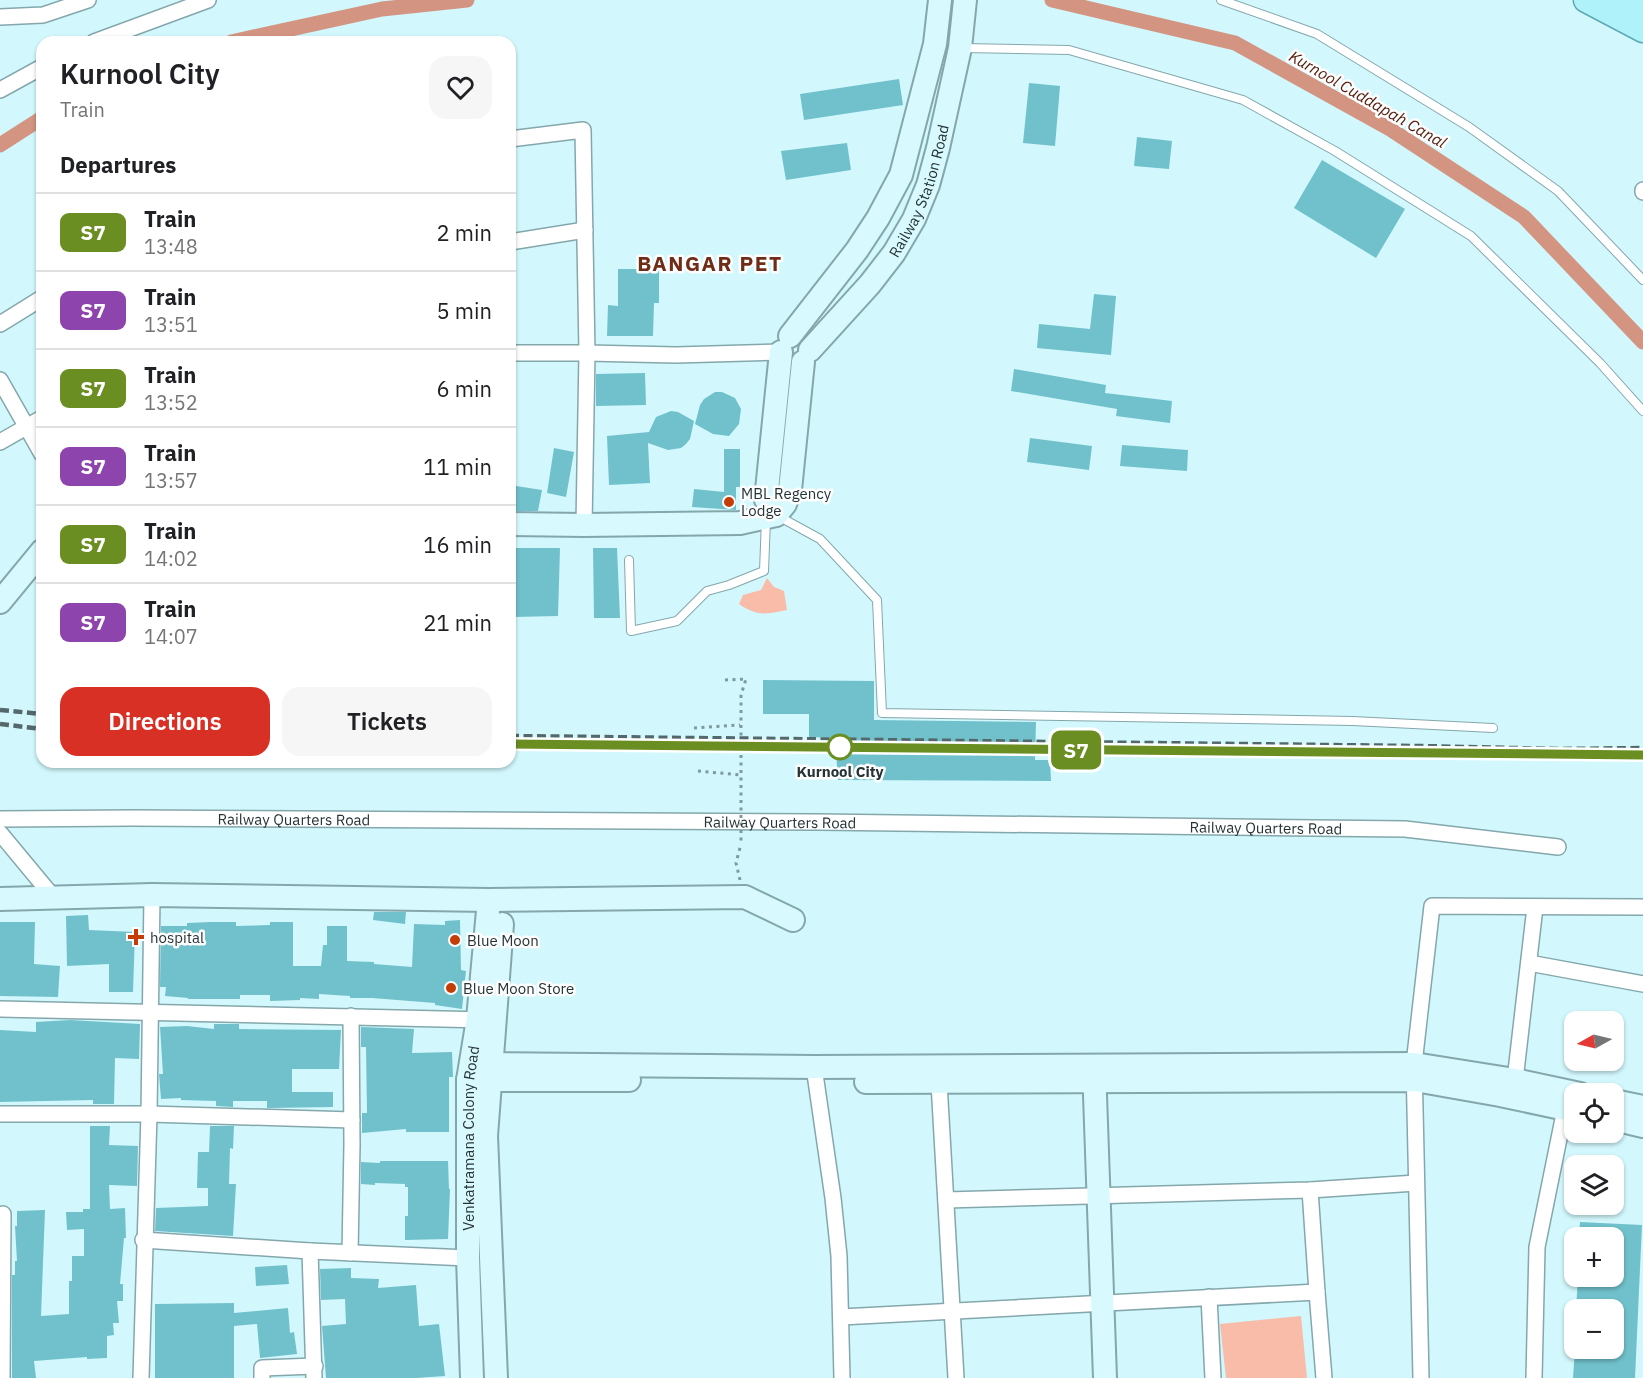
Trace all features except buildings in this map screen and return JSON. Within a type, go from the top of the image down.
[{"type":"main road","points":[[1586,0],[1643,30]]},
{"type":"main road","points":[[1621,0],[1643,11]]},
{"type":"street","points":[[0,17],[43,15],[88,0]]},
{"type":"street","points":[[110,36],[208,0]]},
{"type":"street","name":"Railway Station Road","points":[[785,344],[878,218],[901,175],[935,44],[940,0]]},
{"type":"street","name":"Railway Station Road","points":[[807,356],[870,284],[894,253],[914,219],[928,185],[938,148],[960,48],[965,0]]},
{"type":"street","points":[[0,90],[36,69]]},
{"type":"street","points":[[516,138],[583,130],[587,353],[584,525]]},
{"type":"street","points":[[516,241],[585,230]]},
{"type":"street","points":[[0,324],[36,302]]},
{"type":"street","points":[[516,524],[740,523],[771,516],[785,504],[790,490],[808,341],[804,337],[794,335],[785,344],[766,500],[771,516]]},
{"type":"street","points":[[516,354],[676,355],[785,344]]},
{"type":"street","points":[[0,380],[36,444]]},
{"type":"street","points":[[0,442],[36,421]]},
{"type":"street","points":[[0,602],[36,558]]},
{"type":"street","name":"Railway Quarters Road","points":[[0,819],[817,822],[1405,829],[1558,847]]},
{"type":"street","points":[[0,833],[54,898]]},
{"type":"street","points":[[141,1378],[152,895]]},
{"type":"street","points":[[0,899],[152,895],[496,899],[745,897],[793,920]]},
{"type":"street","name":"Venkatramana Colony Road","points":[[472,1378],[468,1258],[480,1072],[487,1020],[496,899]]},
{"type":"street","points":[[1421,1378],[1414,1072],[1432,906],[1643,907]]},
{"type":"street","points":[[1515,1080],[1535,907]]},
{"type":"street","points":[[1529,963],[1643,984]]},
{"type":"street","points":[[0,1009],[487,1020]]},
{"type":"street","points":[[350,1253],[351,1016]]},
{"type":"street","points":[[496,1378],[486,1136],[480,1072],[1094,1074],[1414,1072],[1515,1080],[1564,1100]]},
{"type":"street","points":[[1414,1072],[1500,1095],[1564,1103]]},
{"type":"street","points":[[814,1074],[939,1083],[1094,1074]]},
{"type":"street","points":[[814,1074],[839,1256],[842,1378]]},
{"type":"street","points":[[1094,1074],[1105,1378]]},
{"type":"street","points":[[939,1083],[956,1378]]},
{"type":"street","points":[[1624,1103],[1643,1107]]},
{"type":"street","points":[[0,1114],[148,1114],[352,1119]]},
{"type":"street","points":[[1624,1121],[1643,1126]]},
{"type":"street","points":[[1534,1378],[1537,1247],[1564,1140]]},
{"type":"street","points":[[946,1200],[1310,1190],[1416,1183]]},
{"type":"street","points":[[1310,1190],[1324,1378]]},
{"type":"street","points":[[2,1378],[3,1214]]},
{"type":"street","points":[[143,1240],[468,1258]]},
{"type":"street","points":[[262,1378],[262,1368],[314,1372],[310,1251]]},
{"type":"street","points":[[840,1317],[1317,1292]]},
{"type":"street","points":[[1209,1297],[1214,1378]]},
{"type":"lane","points":[[1221,0],[1317,34],[1469,127],[1558,191],[1643,280]]},
{"type":"lane","points":[[960,48],[1069,50],[1243,100],[1335,150],[1471,236],[1600,363],[1643,411]]},
{"type":"lane","points":[[629,560],[631,632],[677,621],[707,591],[764,571],[771,516],[820,539],[877,600],[882,713],[1341,721],[1493,728]]},
{"type":"path","points":[[725,680],[746,679],[741,695],[741,844],[736,863]]},
{"type":"path","points":[[694,728],[740,725]]},
{"type":"path","points":[[698,771],[741,775]]},
{"type":"shaded area","points":[[767,578],[774,587],[784,591],[787,610],[757,613],[739,604],[743,595],[761,590]]},
{"type":"shaded area","points":[[1301,1316],[1307,1378],[1226,1378],[1220,1324]]},
{"type":"waterway","name":"Kurnool Cuddapah Canal","points":[[258,36],[382,9],[467,0]]},
{"type":"waterway","name":"Kurnool Cuddapah Canal","points":[[1052,0],[1235,43],[1390,129],[1524,217],[1643,342]]},
{"type":"waterway","name":"Kurnool Cuddapah Canal","points":[[0,145],[36,122]]},
{"type":"railway","points":[[0,710],[36,713]]},
{"type":"railway","points":[[0,724],[36,728]]},
{"type":"railway","points":[[516,736],[1560,749],[1643,748]]},
{"type":"train","name":"S7","points":[[516,744],[1643,755]]},
{"type":"place","name":"MBL Regency Lodge","points":[[729,502]]},
{"type":"place","name":"Kurnool City","points":[[840,747]]},
{"type":"place","name":"hospital","points":[[136,937]]},
{"type":"place","name":"Blue Moon","points":[[455,940]]},
{"type":"place","name":"Blue Moon Store","points":[[451,988]]},
{"type":"district","name":"BANGAR PET","points":[[710,263]]}]
